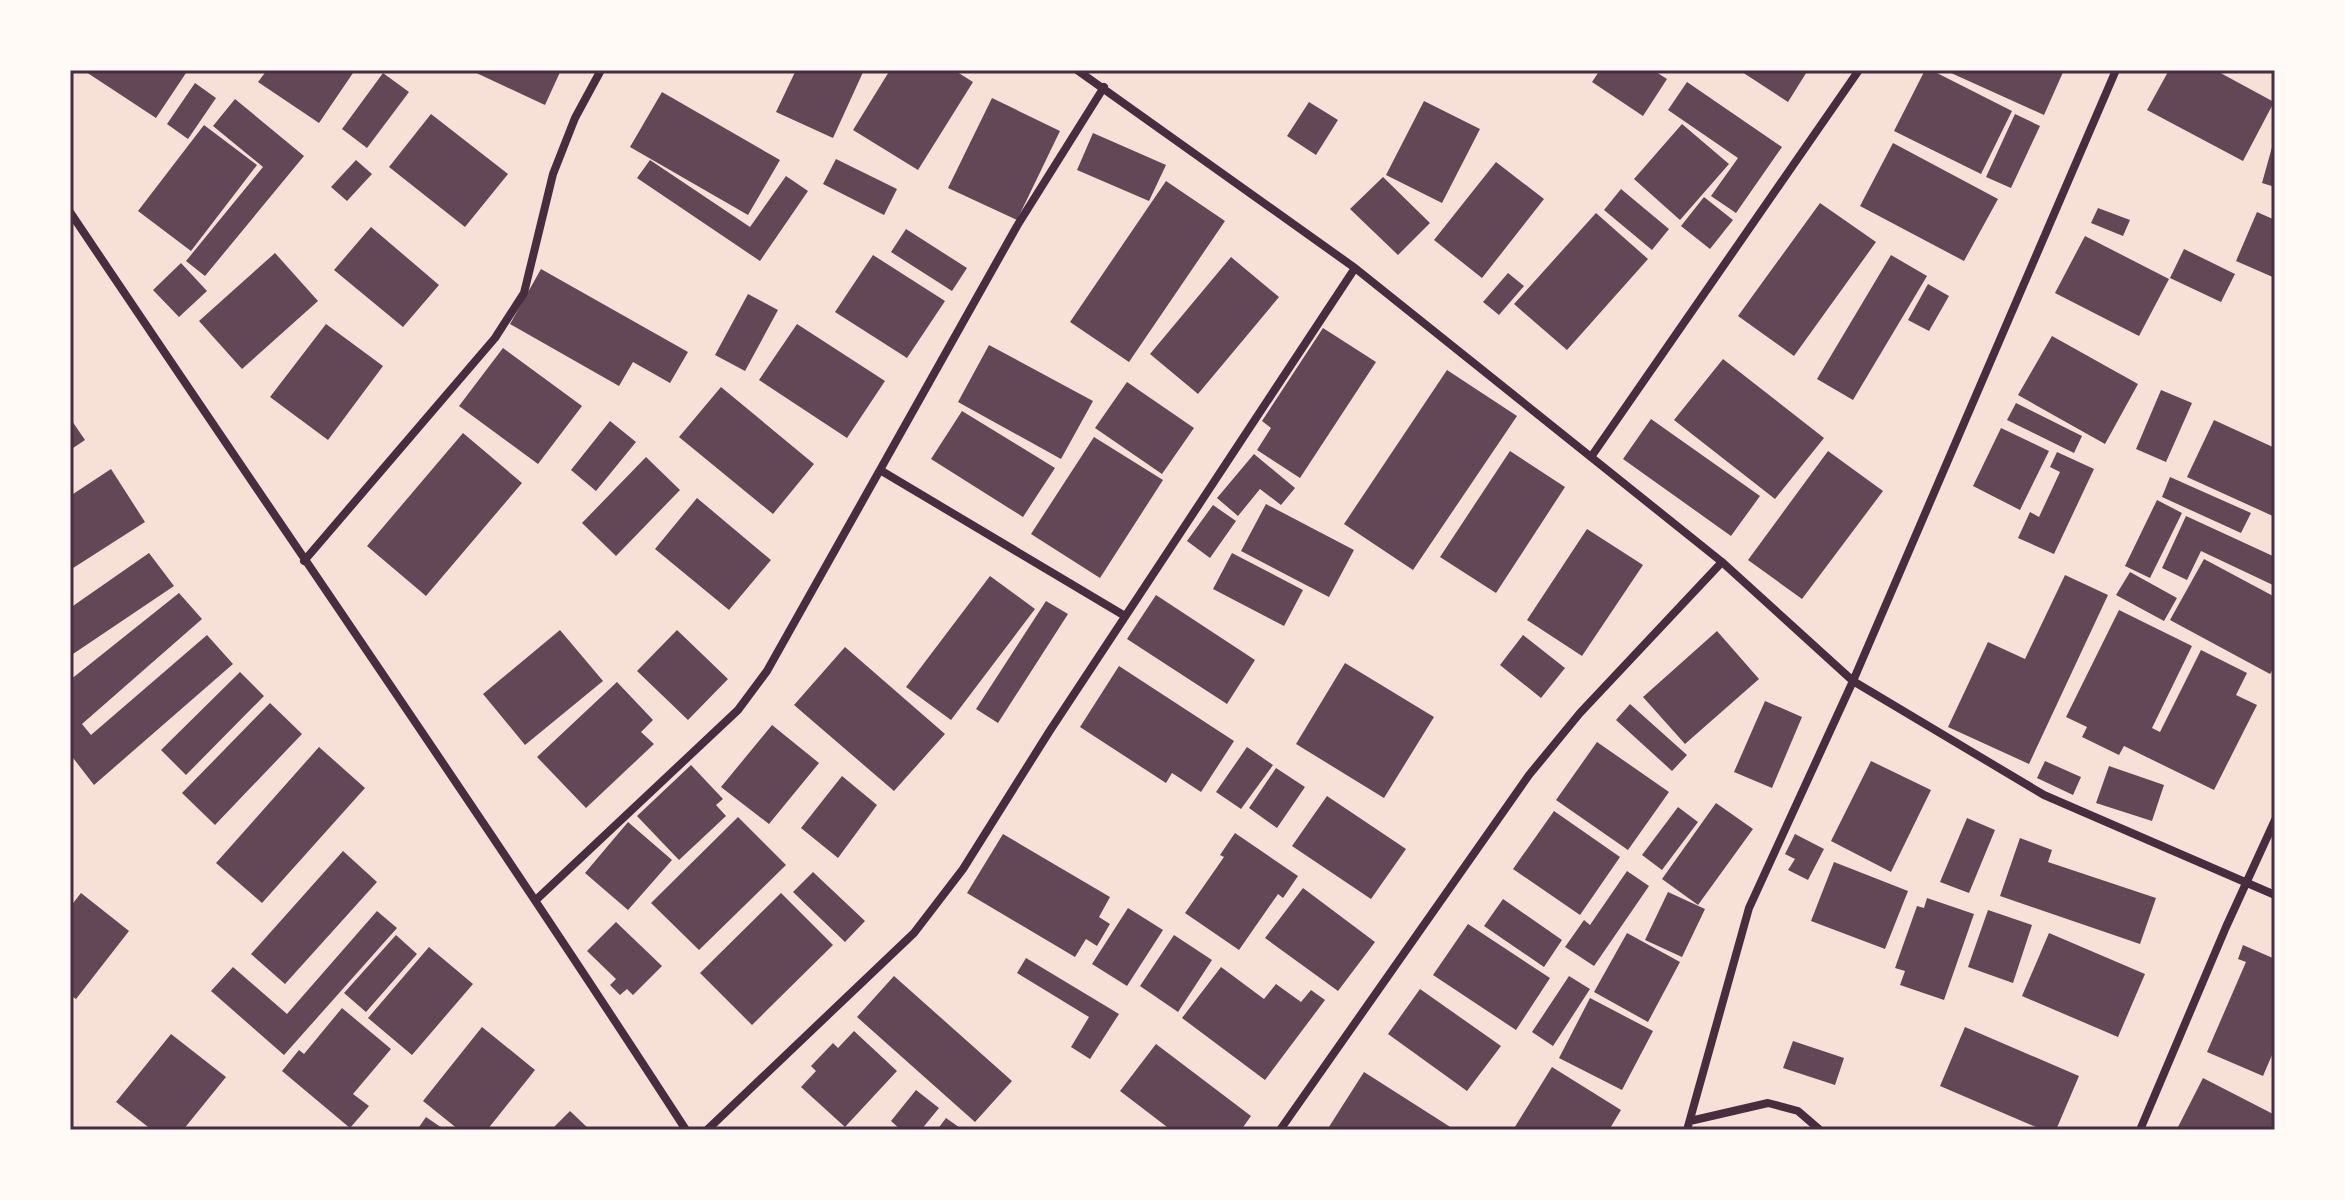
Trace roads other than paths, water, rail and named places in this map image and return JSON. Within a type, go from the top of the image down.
[{"type":"street","points":[[304,561],[495,338],[524,293],[553,174],[575,118],[601,70]]},
{"type":"street","points":[[1077,70],[1355,268],[1722,562],[1853,681],[2044,795],[2275,895]]},
{"type":"street","points":[[1591,457],[1859,70]]},
{"type":"street","points":[[1688,1126],[1749,908],[1853,681],[2116,70]]},
{"type":"street","points":[[537,899],[738,710],[767,671],[1017,226],[1104,87]]},
{"type":"street","points":[[70,212],[304,561],[537,899],[686,1130]]},
{"type":"street","points":[[707,1130],[914,933],[963,869],[1125,616],[1355,268]]},
{"type":"street","points":[[880,470],[1125,616]]},
{"type":"street","points":[[1280,1130],[1529,775],[1580,713],[1722,562]]},
{"type":"street","points":[[2140,1130],[2275,820]]},
{"type":"street","points":[[1688,1126],[1768,1103],[1798,1111],[1820,1130]]}]
